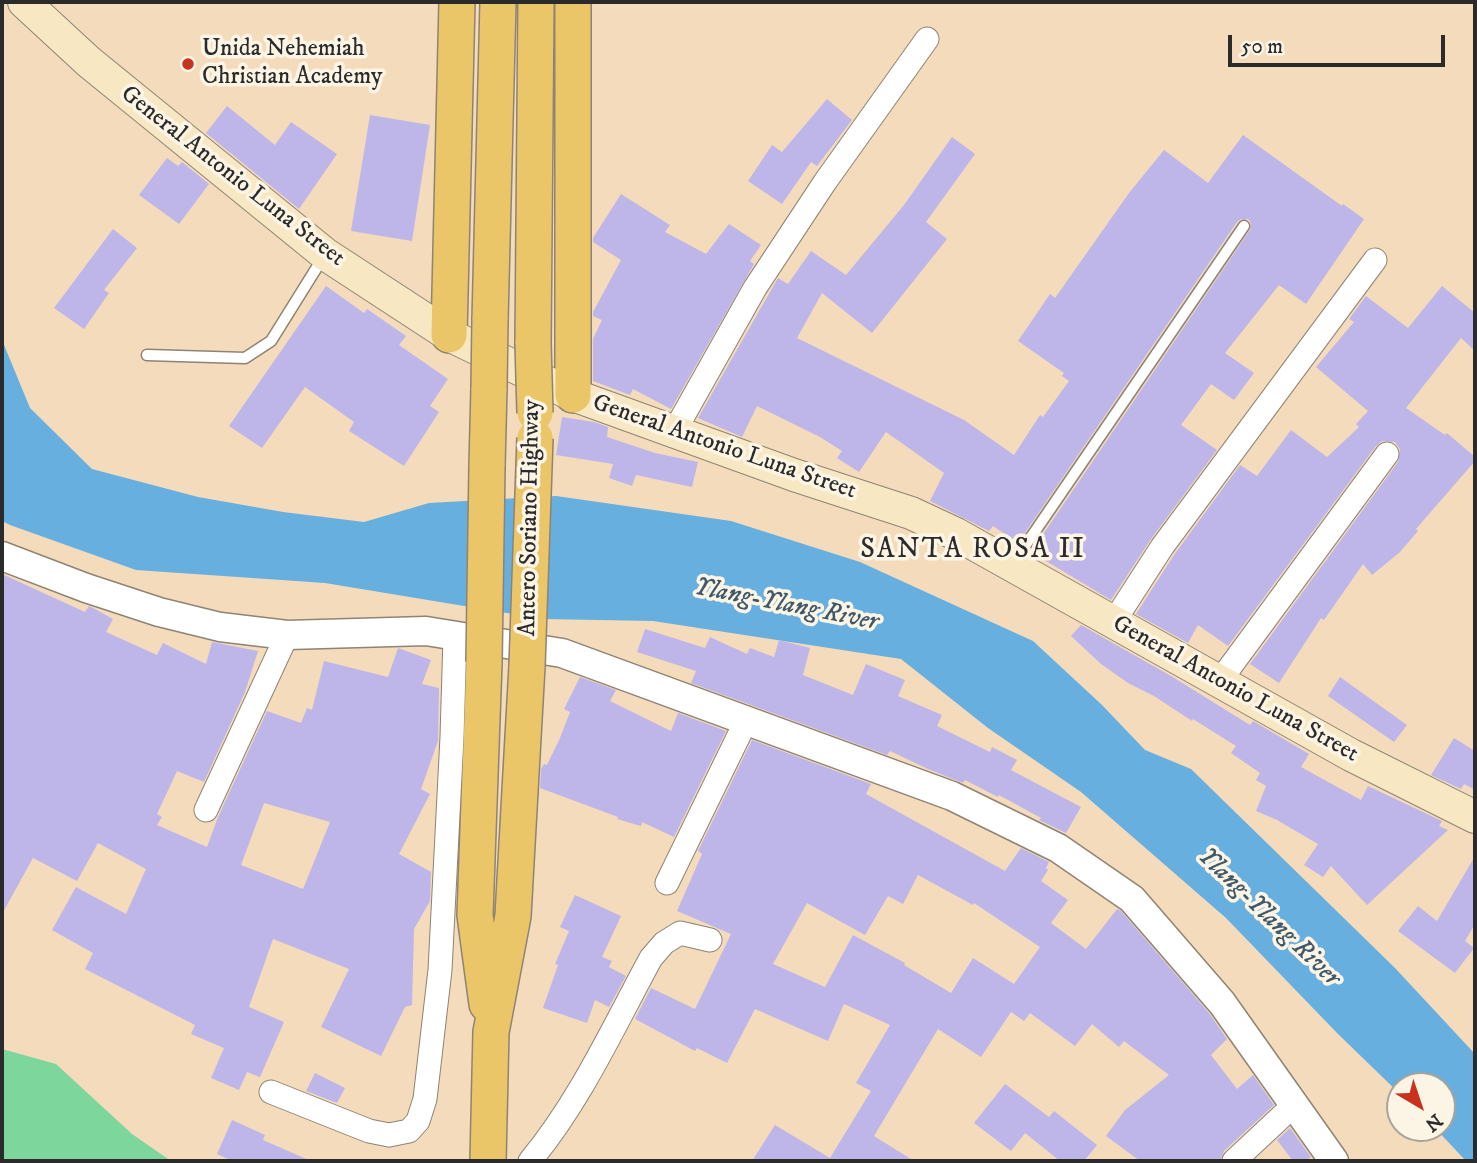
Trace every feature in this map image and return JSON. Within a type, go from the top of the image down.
[{"type":"main road","name":"General Antonio Luna Street","points":[[24,2],[89,62],[325,254],[449,335],[573,395],[793,475],[911,513],[956,534],[1351,755],[1475,817]]},
{"type":"main road","points":[[449,335],[457,2]]},
{"type":"main road","name":"Antero Soriano Highway","points":[[488,1161],[491,1032],[475,915],[484,662],[498,2]]},
{"type":"main road","name":"Antero Soriano Highway","points":[[491,1032],[513,916],[527,666],[535,426],[533,343],[536,2]]},
{"type":"main road","points":[[573,2],[573,395]]},
{"type":"street","points":[[674,432],[755,288],[825,181],[928,40]]},
{"type":"street","points":[[1113,623],[1162,547],[1375,260]]},
{"type":"street","points":[[1219,682],[1387,454]]},
{"type":"street","points":[[2,556],[159,612],[220,627],[287,635],[426,631],[562,653],[952,796],[1065,852],[1132,899],[1222,1003],[1334,1161]]},
{"type":"street","points":[[206,810],[287,635]]},
{"type":"street","points":[[271,1092],[369,1131],[389,1135],[408,1132],[418,1121],[425,1099],[440,970],[455,636]]},
{"type":"street","points":[[667,883],[746,721]]},
{"type":"street","points":[[530,1161],[545,1143],[578,1090],[651,958],[664,943],[680,933],[710,940]]},
{"type":"street","points":[[1234,1161],[1294,1105]]},
{"type":"lane","points":[[1012,566],[1244,226]]},
{"type":"lane","points":[[147,355],[245,358],[271,341],[325,254]]},
{"type":"green space","points":[[2,1049],[56,1064],[132,1134],[171,1161],[2,1161]]},
{"type":"water","name":"Ylang-Ylang River","points":[[2,340],[30,408],[92,469],[198,497],[283,512],[364,522],[429,503],[556,496],[731,521],[860,562],[1033,641],[1102,705],[1145,750],[1191,769],[1395,968],[1475,1054],[1475,1161],[1466,1161],[1448,1142],[1456,1142],[1456,1072],[1386,1072],[1386,1080],[1226,918],[1081,792],[988,728],[901,659],[653,621],[543,619],[325,583],[136,570],[2,521]]},
{"type":"building","points":[[827,99],[852,120],[817,166],[811,162],[782,204],[748,181],[772,145],[782,152]]},
{"type":"building","points":[[227,106],[275,145],[291,122],[337,154],[299,209],[206,133]]},
{"type":"building","points":[[370,115],[430,125],[412,241],[351,231]]},
{"type":"building","points":[[1243,135],[1364,219],[1306,304],[1279,285],[1225,353],[1254,373],[1234,400],[1211,384],[1181,425],[1217,450],[1151,539],[1111,600],[1031,552],[1250,230],[1251,223],[1248,219],[1237,222],[1018,543],[993,526],[989,531],[930,501],[944,473],[886,432],[859,472],[837,458],[842,451],[757,406],[742,437],[698,418],[778,278],[788,284],[811,251],[846,275],[904,205],[952,137],[975,154],[926,222],[947,239],[872,333],[822,293],[797,338],[964,420],[1014,455],[1040,415],[1043,417],[1069,381],[1062,376],[1064,373],[1018,341],[1050,294],[1055,298],[1129,193],[1164,150],[1208,183]]},
{"type":"building","points":[[167,158],[178,166],[182,162],[209,184],[179,224],[139,195]]},
{"type":"building","points":[[621,194],[670,225],[665,232],[706,254],[729,224],[761,245],[750,261],[754,264],[671,409],[633,389],[630,395],[593,381],[593,339],[602,320],[593,316],[593,312],[621,260],[593,242],[593,238]]},
{"type":"building","points":[[113,229],[137,248],[104,290],[109,293],[84,329],[54,308]]},
{"type":"building","points":[[326,286],[364,313],[367,309],[406,336],[399,345],[448,379],[430,406],[439,412],[404,466],[349,431],[354,422],[305,387],[262,448],[229,426]]},
{"type":"building","points":[[1442,286],[1475,313],[1475,351],[1461,338],[1406,408],[1445,435],[1447,433],[1475,457],[1475,461],[1416,529],[1418,531],[1400,552],[1372,575],[1363,564],[1324,620],[1321,618],[1279,683],[1250,664],[1398,462],[1400,449],[1395,442],[1382,441],[1376,446],[1228,646],[1198,625],[1188,643],[1136,614],[1174,555],[1240,465],[1257,476],[1291,430],[1327,457],[1359,427],[1356,424],[1368,411],[1316,367],[1354,322],[1349,319],[1366,296],[1408,328]]},
{"type":"building","points":[[562,417],[594,422],[608,427],[607,437],[655,453],[698,462],[692,487],[636,475],[632,486],[609,478],[613,464],[556,455]]},
{"type":"building","points":[[2,574],[85,612],[89,606],[95,609],[113,619],[106,632],[157,655],[163,643],[206,664],[212,642],[258,651],[245,692],[204,782],[177,771],[157,814],[162,817],[157,825],[207,847],[267,711],[301,723],[307,708],[312,710],[324,661],[388,677],[398,648],[431,660],[422,684],[439,688],[438,741],[421,789],[430,794],[399,854],[431,872],[430,901],[414,929],[412,1005],[405,1007],[381,1056],[321,1027],[349,969],[273,939],[249,1007],[284,1022],[260,1077],[247,1072],[239,1090],[211,1078],[224,1048],[191,1034],[195,1025],[85,969],[93,953],[52,930],[76,887],[126,914],[146,869],[98,843],[77,881],[33,858],[2,914]],"holes":[[[264,803],[330,822],[303,889],[241,865]]]},
{"type":"building","points":[[1081,625],[1250,725],[1253,721],[1309,754],[1301,767],[1361,800],[1368,786],[1442,821],[1439,826],[1448,830],[1367,905],[1331,866],[1323,877],[1304,865],[1318,844],[1256,811],[1266,786],[1256,780],[1260,773],[1231,753],[1236,746],[1128,683],[1101,664],[1071,636]]},
{"type":"building","points":[[645,629],[705,648],[710,637],[747,654],[750,648],[774,657],[779,640],[810,648],[803,675],[853,695],[866,664],[905,680],[898,696],[942,715],[937,726],[990,752],[992,747],[1017,760],[1011,770],[1081,807],[1066,833],[999,795],[998,797],[965,780],[963,783],[890,751],[887,755],[691,683],[696,671],[637,652]]},
{"type":"building","points":[[580,677],[616,690],[610,701],[671,731],[678,713],[726,731],[674,837],[642,822],[641,826],[617,819],[618,817],[540,788],[541,769],[544,764],[547,765],[560,738],[570,712],[564,709]]},
{"type":"building","points":[[1340,677],[1407,725],[1394,742],[1328,696]]},
{"type":"building","points":[[1454,738],[1475,751],[1475,790],[1464,784],[1461,789],[1431,775]]},
{"type":"building","points":[[752,740],[871,784],[866,794],[1005,871],[1021,848],[1049,862],[1046,868],[1048,870],[1041,881],[1068,900],[1051,923],[1086,949],[1117,909],[1121,911],[1209,1013],[1227,1039],[1211,1055],[1237,1089],[1253,1075],[1274,1105],[1224,1151],[1220,1161],[1140,1161],[1106,1136],[1125,1110],[1169,1075],[1124,1041],[1119,1047],[1092,1024],[1075,1046],[1030,1013],[1024,1021],[1011,1012],[981,1057],[938,1029],[874,1136],[914,1161],[752,1161],[775,1125],[830,1158],[871,1091],[856,1083],[890,1025],[844,1004],[828,1041],[755,1009],[727,1063],[697,1048],[695,1051],[635,1019],[651,988],[695,1009],[731,934],[677,911],[702,854],[698,851]],"holes":[[[918,875],[973,905],[974,903],[1040,947],[1014,984],[973,958],[951,993],[904,965],[905,963],[853,935],[825,987],[773,964],[807,903],[865,935],[888,896],[903,904]]]},
{"type":"building","points":[[1475,856],[1475,924],[1465,941],[1474,948],[1455,973],[1398,931],[1418,906],[1437,921]]},
{"type":"building","points":[[575,895],[621,916],[602,957],[612,961],[609,967],[626,976],[609,1007],[595,1000],[587,1023],[543,1008],[558,965],[555,964],[569,931],[560,927]]},
{"type":"building","points":[[315,1073],[345,1088],[337,1103],[306,1091]]},
{"type":"building","points":[[1005,1084],[1049,1117],[1054,1111],[1097,1145],[1084,1161],[1060,1161],[1025,1133],[1011,1151],[974,1123]]},
{"type":"building","points":[[232,1120],[265,1135],[263,1140],[311,1161],[232,1161],[217,1154]]},
{"type":"building","points":[[1290,1128],[1311,1157],[1305,1161],[1293,1161],[1277,1140]]},
{"type":"place","name":"Unida Nehemiah Christian Academy","points":[[188,64]]},
{"type":"district","name":"SANTA ROSA II","points":[[973,551]]}]
